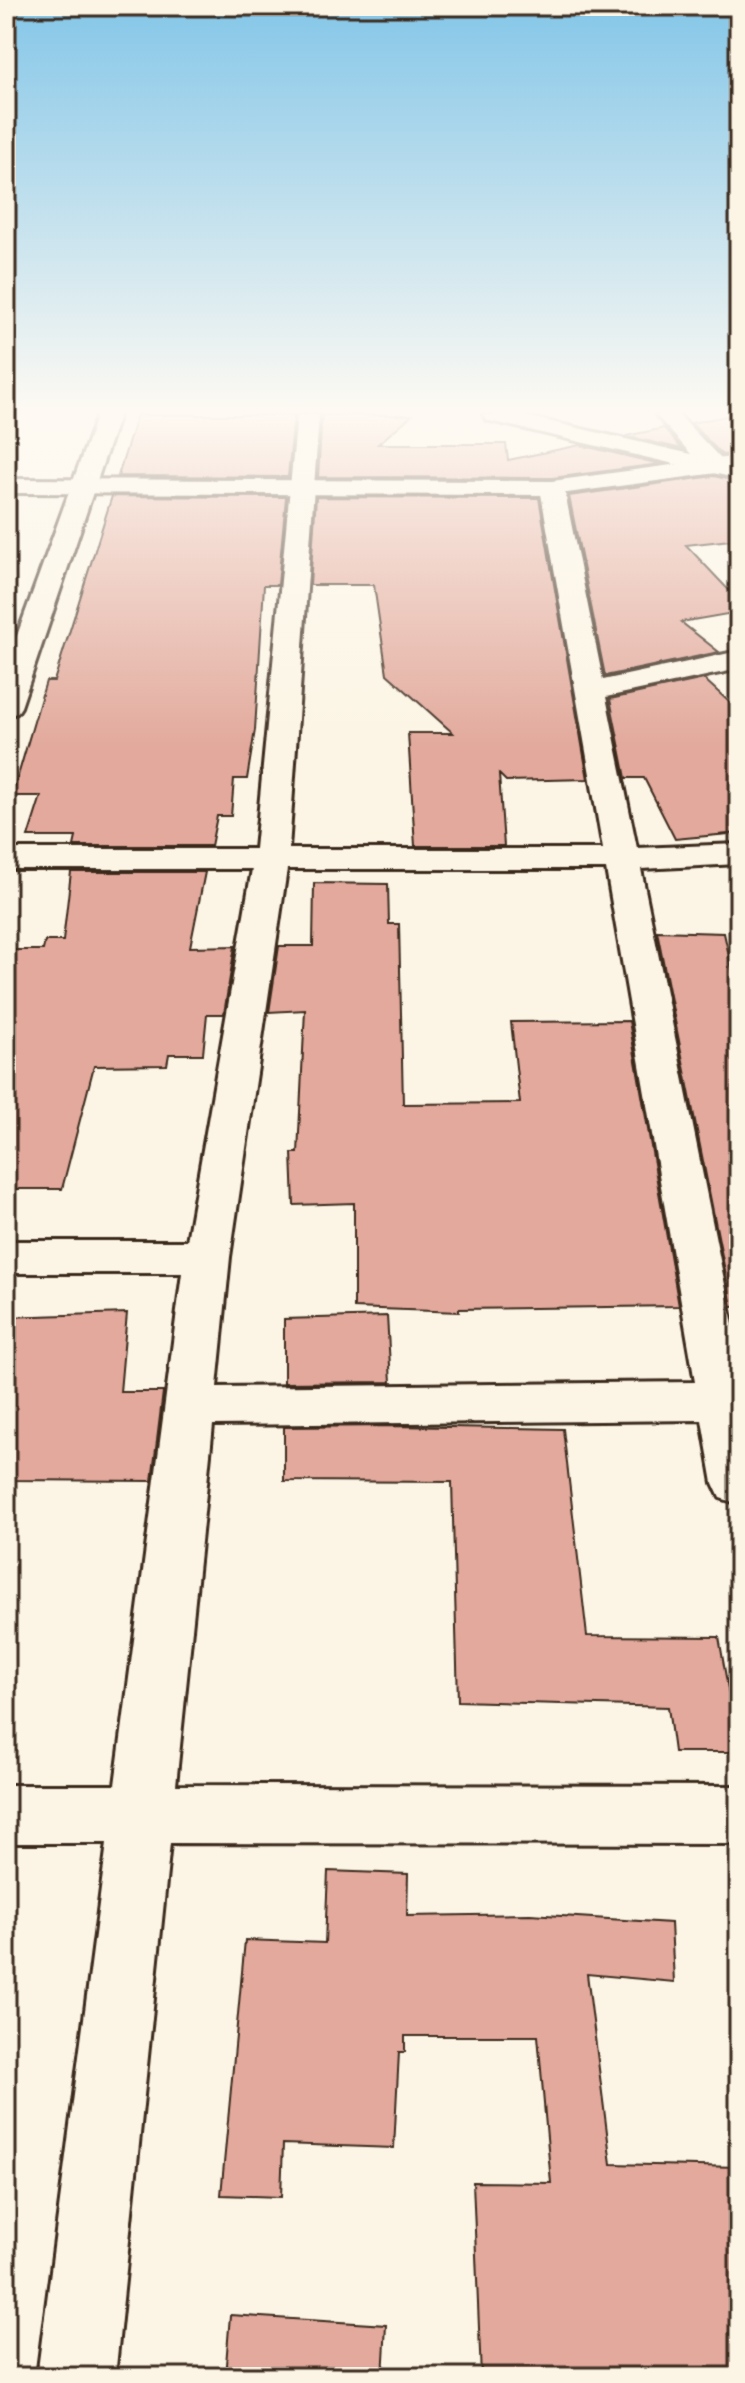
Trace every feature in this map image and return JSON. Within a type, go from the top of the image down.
[{"type":"street","points":[[6,707],[15,655],[65,526]]},
{"type":"street","points":[[76,2377],[207,1257],[271,860],[301,526]]},
{"type":"street","points":[[559,526],[739,1483]]},
{"type":"street","points":[[590,691],[739,660]]},
{"type":"street","points":[[6,859],[624,859],[739,854]]},
{"type":"street","points":[[6,1257],[207,1257]]},
{"type":"street","points":[[190,1406],[724,1401]]},
{"type":"street","points":[[6,1814],[739,1815]]},
{"type":"building","points":[[103,526],[283,526],[278,585],[264,585],[255,730],[247,779],[234,779],[231,816],[217,816],[211,846],[74,846],[76,837],[28,837],[41,796],[12,796],[46,681],[54,681]]},
{"type":"building","points":[[314,526],[544,526],[588,779],[506,781],[499,774],[504,846],[415,846],[408,733],[453,733],[387,674],[374,585],[310,585]]},
{"type":"building","points":[[575,526],[739,526],[739,539],[686,545],[739,601],[739,612],[681,622],[719,652],[605,676]]},
{"type":"building","points":[[704,679],[739,711],[739,833],[675,839],[644,778],[626,778],[610,699]]},
{"type":"building","points":[[71,872],[205,872],[190,947],[235,946],[224,1014],[207,1014],[203,1054],[169,1054],[167,1065],[94,1066],[62,1189],[6,1189],[6,950],[43,950],[45,941],[63,941]]},
{"type":"building","points":[[314,883],[388,884],[389,924],[399,924],[403,1104],[520,1103],[511,1022],[629,1021],[679,1306],[459,1309],[459,1312],[354,1308],[354,1203],[294,1205],[292,1153],[298,1153],[305,1010],[269,1012],[279,946],[313,946]]},
{"type":"building","points":[[657,931],[724,933],[739,1000],[739,1306],[732,1306]]},
{"type":"building","points":[[127,1313],[120,1392],[163,1392],[152,1481],[6,1480],[6,1317]]},
{"type":"building","points":[[387,1316],[391,1382],[284,1383],[284,1319]]},
{"type":"building","points":[[284,1427],[563,1429],[587,1636],[719,1637],[739,1752],[674,1752],[668,1707],[458,1701],[452,1482],[284,1481]]},
{"type":"building","points":[[328,1871],[408,1874],[407,1916],[530,1914],[671,1923],[674,1982],[587,1974],[611,2164],[739,2167],[739,2377],[481,2377],[473,2182],[551,2183],[538,2036],[405,2036],[405,2052],[399,2052],[394,2148],[283,2144],[281,2197],[221,2195],[245,1940],[325,1943]]},
{"type":"building","points":[[230,2315],[386,2325],[383,2377],[225,2377]]}]
